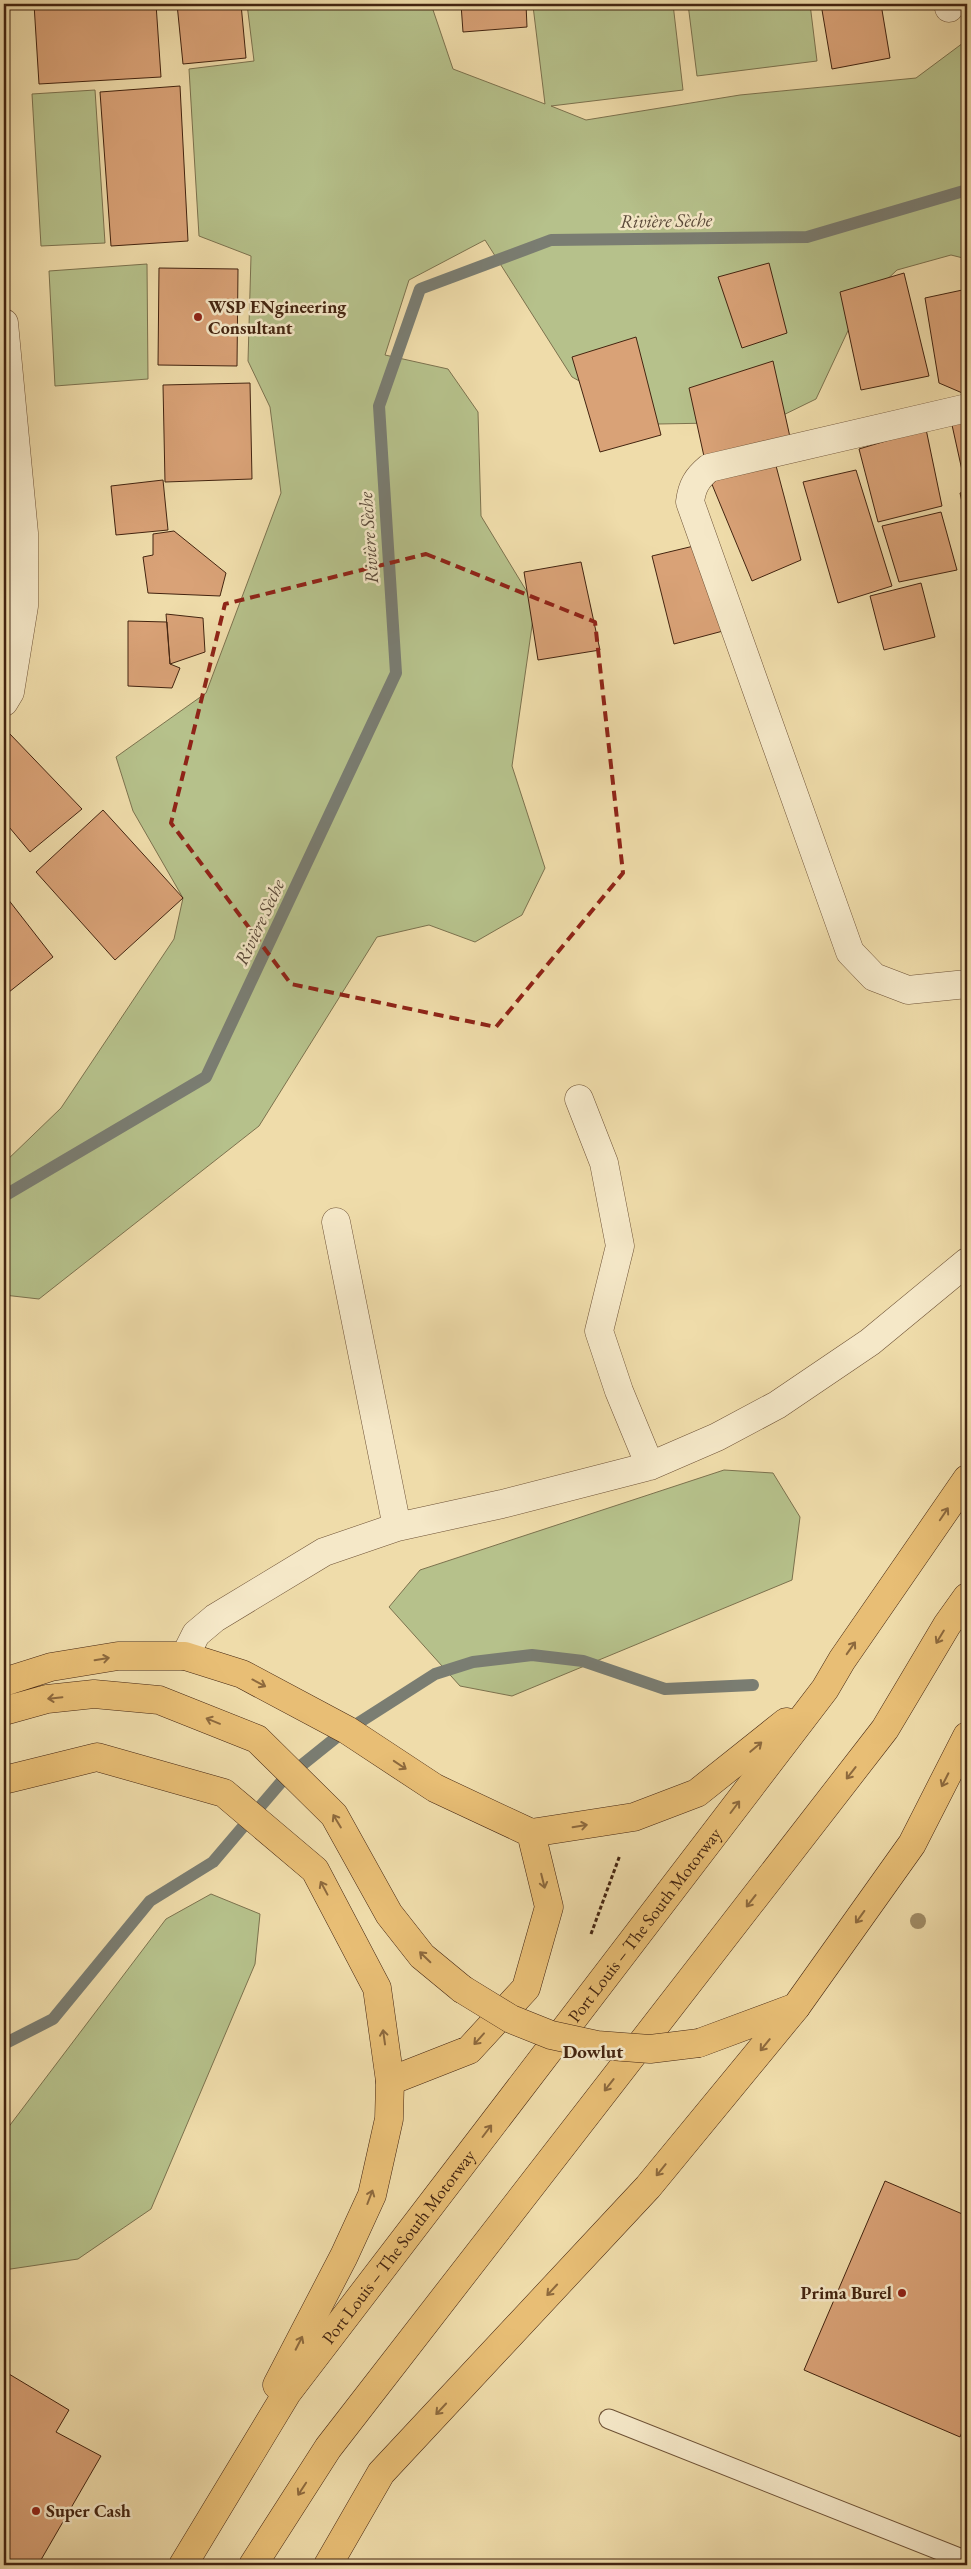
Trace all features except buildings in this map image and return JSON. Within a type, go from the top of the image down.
[{"type":"main road","name":"Port Louis – The South Motorway","points":[[183,2565],[287,2393],[825,1689],[842,1660],[967,1479]]},
{"type":"main road","points":[[253,2565],[328,2448],[884,1729],[947,1625],[967,1597]]},
{"type":"main road","points":[[4,1682],[51,1667],[118,1656],[185,1656],[242,1674],[347,1730],[435,1788],[532,1833],[634,1817],[697,1793],[746,1756],[825,1689]]},
{"type":"main road","points":[[4,1711],[47,1699],[94,1694],[159,1700],[257,1739],[334,1815],[389,1914],[422,1956],[462,1989],[511,2019],[560,2037],[597,2045],[650,2049],[699,2043],[796,2007]]},
{"type":"main road","points":[[328,2565],[381,2473],[648,2187],[796,2007],[912,1844],[967,1736]]},
{"type":"main road","points":[[4,1780],[97,1757],[224,1793],[315,1870],[377,1988],[390,2081],[389,2119],[372,2195],[344,2256],[196,2541]]},
{"type":"main road","points":[[390,2081],[469,2050],[526,1988],[549,1907],[532,1833]]},
{"type":"street","points":[[4,322],[24,533],[24,606],[10,692],[4,702]]},
{"type":"street","points":[[967,408],[709,468],[699,476],[692,488],[690,502],[850,952],[874,977],[908,990],[967,984]]},
{"type":"street","points":[[579,1099],[604,1162],[620,1246],[599,1331],[619,1391],[650,1466]]},
{"type":"street","points":[[336,1222],[397,1527]]},
{"type":"street","points":[[185,1656],[196,1634],[215,1618],[324,1552],[397,1527],[502,1504],[650,1466],[716,1437],[777,1405],[870,1342],[967,1262]]},
{"type":"lane","points":[[609,2419],[967,2561]]},
{"type":"highlighted area","points":[[426,554],[595,622],[623,873],[496,1027],[291,984],[171,823],[225,604]]},
{"type":"green space","points":[[247,4],[431,4],[453,69],[545,104],[533,6],[558,4],[673,4],[683,90],[551,106],[586,120],[740,95],[916,78],[967,40],[967,259],[951,255],[897,270],[860,305],[816,399],[769,422],[658,424],[572,377],[485,240],[409,280],[385,355],[448,369],[478,412],[481,516],[535,605],[512,766],[545,868],[522,915],[475,942],[429,925],[377,937],[259,1126],[39,1299],[4,1295],[4,1163],[61,1108],[174,939],[183,898],[133,811],[116,757],[206,693],[281,493],[270,407],[248,361],[251,256],[199,236],[189,69],[254,61]]},
{"type":"green space","points":[[688,4],[810,4],[817,61],[697,76]]},
{"type":"green space","points":[[95,90],[105,243],[41,246],[32,94]]},
{"type":"green space","points":[[147,264],[148,379],[55,386],[49,271]]},
{"type":"green space","points":[[724,1470],[773,1473],[800,1517],[792,1580],[512,1696],[460,1686],[389,1607],[420,1570]]},
{"type":"green space","points":[[211,1894],[260,1914],[255,1964],[151,2209],[78,2259],[4,2270],[4,2133],[166,1919]]},
{"type":"waterway","name":"Rivière Sèche","points":[[4,1196],[206,1077],[396,673],[379,406],[420,289],[551,240],[807,237],[967,190]]},
{"type":"waterway","points":[[4,2044],[53,2019],[150,1901],[213,1862],[282,1781],[338,1736],[435,1674],[473,1662],[532,1655],[583,1661],[665,1689],[753,1685]]},
{"type":"place","name":"WSP ENgineering Consultant","points":[[198,317]]},
{"type":"place","name":"Prima Burel","points":[[902,2293]]},
{"type":"place","name":"Super Cash","points":[[36,2511]]},
{"type":"district","name":"Dowlut","points":[[593,2051]]}]
